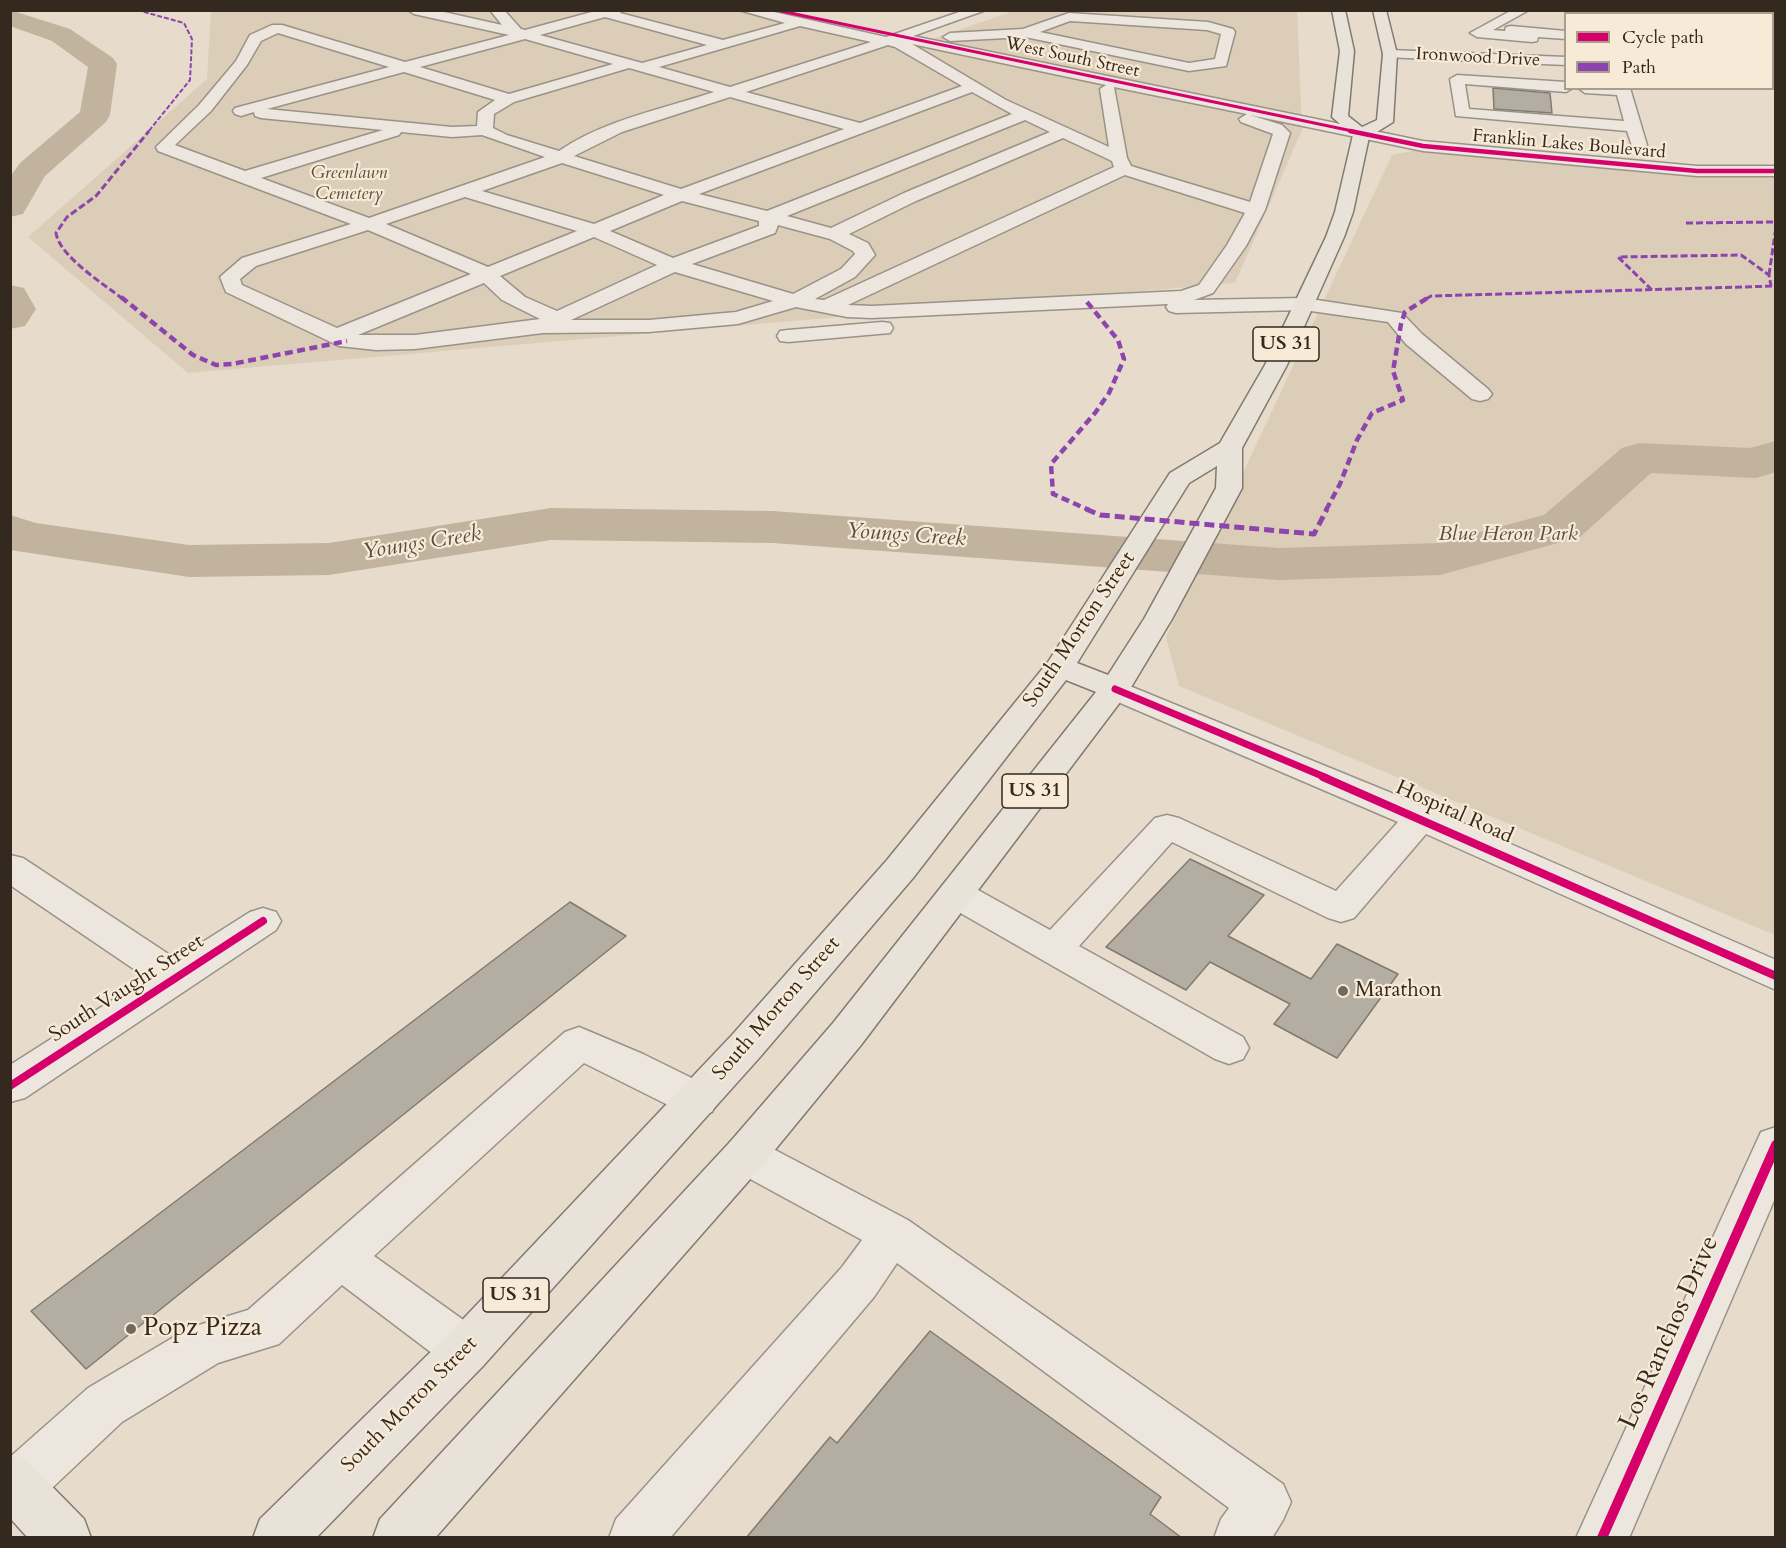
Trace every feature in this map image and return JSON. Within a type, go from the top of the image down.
[{"type":"main road","points":[[1338,10],[1347,51],[1340,117],[1361,134],[1386,122],[1390,54],[1379,10]]},
{"type":"main road","name":"US 31","points":[[399,1538],[745,1155],[847,1034],[1114,689],[1158,619],[1229,488],[1230,448],[1276,366],[1335,237],[1344,212],[1361,134]]},
{"type":"main road","name":"South Morton Street","points":[[279,1538],[466,1350],[697,1100],[900,869],[1060,667],[1179,478],[1230,448]]},
{"type":"main road","points":[[1060,667],[1114,689]]},
{"type":"main road","points":[[14,1483],[65,1538]]},
{"type":"street","points":[[414,10],[521,33],[862,129]]},
{"type":"street","points":[[496,10],[521,33]]},
{"type":"street","points":[[464,191],[592,230],[673,265],[795,301],[847,311],[872,312],[1193,296],[1206,289],[1236,246],[1256,210],[1282,133],[1276,128],[898,40],[745,10]]},
{"type":"street","name":"West South Street","points":[[776,10],[898,40],[1361,134]]},
{"type":"street","points":[[205,108],[452,132],[485,130],[522,146],[560,158],[681,195],[833,234],[861,247],[865,255],[848,273],[795,301],[727,319],[649,327],[549,322],[415,342],[347,341],[233,288],[230,277],[249,262],[369,224],[560,158],[579,143],[596,136],[731,91],[898,40],[980,10]]},
{"type":"street","points":[[1522,10],[1477,33],[1547,39],[1552,41],[1552,45],[1564,46]]},
{"type":"street","points":[[1614,10],[1632,12]]},
{"type":"street","points":[[241,111],[521,33],[611,12],[723,44]]},
{"type":"street","points":[[898,40],[1025,33],[1190,67],[1221,63],[1228,32],[1208,27],[1069,18],[1025,33]]},
{"type":"street","points":[[1507,18],[1564,23]]},
{"type":"street","points":[[485,130],[486,112],[509,99],[800,22]]},
{"type":"street","points":[[509,99],[277,28],[255,38],[242,62],[205,108],[164,147],[369,224],[488,274],[495,286],[506,296],[549,322]]},
{"type":"street","points":[[1487,28],[1564,35]]},
{"type":"street","points":[[898,40],[973,87],[1121,163],[1256,210]]},
{"type":"street","name":"Ironwood Drive","points":[[1390,54],[1564,61]]},
{"type":"street","points":[[1564,87],[1457,79],[1462,113],[1635,127]]},
{"type":"street","points":[[337,336],[681,195],[973,87]]},
{"type":"street","points":[[1108,89],[1121,163]]},
{"type":"street","points":[[1611,90],[1624,91],[1644,162]]},
{"type":"street","points":[[768,217],[1024,115]]},
{"type":"street","points":[[245,177],[407,128]]},
{"type":"street","points":[[833,234],[910,197],[1063,132]]},
{"type":"street","name":"Franklin Lakes Boulevard","points":[[1361,134],[1423,147],[1528,151],[1644,162],[1697,171],[1776,171]]},
{"type":"street","name":"Franklin Lakes Boulevard","points":[[1644,162],[1776,160]]},
{"type":"street","points":[[829,306],[1121,163]]},
{"type":"street","points":[[549,322],[673,265],[768,229],[768,217]]},
{"type":"street","points":[[788,336],[1111,308],[1304,304],[1395,316],[1414,339],[1480,394]]},
{"type":"street","name":"Hospital Road","points":[[1114,689],[1421,818],[1776,976]]},
{"type":"street","points":[[1054,949],[1167,826],[1341,909],[1421,818]]},
{"type":"street","points":[[10,867],[176,978]]},
{"type":"street","points":[[956,894],[1229,1048]]},
{"type":"street","name":"South Vaught Street","points":[[10,1086],[263,921]]},
{"type":"street","points":[[14,1483],[105,1405],[206,1344],[262,1328],[579,1043],[629,1065],[697,1100]]},
{"type":"street","name":"Los Ranchos Drive","points":[[1602,1538],[1776,1145]]},
{"type":"street","points":[[745,1155],[892,1234],[1264,1502],[1240,1538]]},
{"type":"street","points":[[635,1538],[858,1282],[892,1234]]},
{"type":"street","points":[[340,1257],[466,1350]]},
{"type":"green space","name":"Greenlawn Cemetery","points":[[759,10],[918,44],[1014,11],[1297,11],[1302,130],[1235,283],[188,373],[28,237],[207,79],[211,11]]},
{"type":"green space","name":"Blue Heron Park","points":[[1412,151],[1697,175],[1775,176],[1775,935],[1179,686],[1166,637],[1392,155]]},
{"type":"building","points":[[1493,88],[1550,93],[1552,113],[1494,109]]},
{"type":"building","name":"Marathon","points":[[1190,859],[1264,895],[1228,936],[1311,979],[1337,944],[1398,974],[1337,1058],[1274,1024],[1290,1004],[1210,962],[1186,990],[1106,947]]},
{"type":"building","points":[[570,902],[626,936],[86,1369],[31,1311]]},
{"type":"building","points":[[930,1331],[1161,1497],[1150,1514],[1182,1538],[746,1538],[830,1437],[837,1443]]},
{"type":"waterway","name":"Youngs Creek","points":[[10,17],[61,35],[103,64],[95,115],[32,170],[10,206]]},
{"type":"waterway","name":"Youngs Creek","points":[[10,297],[16,309],[10,317]]},
{"type":"waterway","name":"Youngs Creek","points":[[10,530],[22,537],[189,561],[329,559],[551,524],[773,527],[1279,564],[1440,559],[1562,526],[1639,458],[1756,463],[1776,455]]},
{"type":"marked path","points":[[137,10],[184,23],[192,39],[190,80],[96,196],[67,217],[56,233],[57,240],[73,259],[193,355],[216,365],[232,364],[347,341]]},
{"type":"marked path","points":[[1686,223],[1776,222]]},
{"type":"marked path","points":[[1769,275],[1776,227]]},
{"type":"marked path","points":[[1652,290],[1618,257],[1741,255],[1769,275],[1771,286]]},
{"type":"marked path","points":[[1087,302],[1118,340],[1124,359],[1109,393],[1095,413],[1051,464],[1053,494],[1100,515],[1314,534],[1340,484],[1357,440],[1372,413],[1403,400],[1393,371],[1401,324],[1405,312],[1431,296],[1776,286]]},
{"type":"cycle path","points":[[776,10],[1423,146],[1697,171],[1776,171]]},
{"type":"cycle path","points":[[1115,689],[1421,818],[1776,976]]},
{"type":"cycle path","points":[[10,1086],[263,921]]},
{"type":"cycle path","points":[[1602,1538],[1776,1145]]},
{"type":"place","name":"Marathon","points":[[1343,991]]},
{"type":"place","name":"Popz Pizza","points":[[131,1329]]}]
